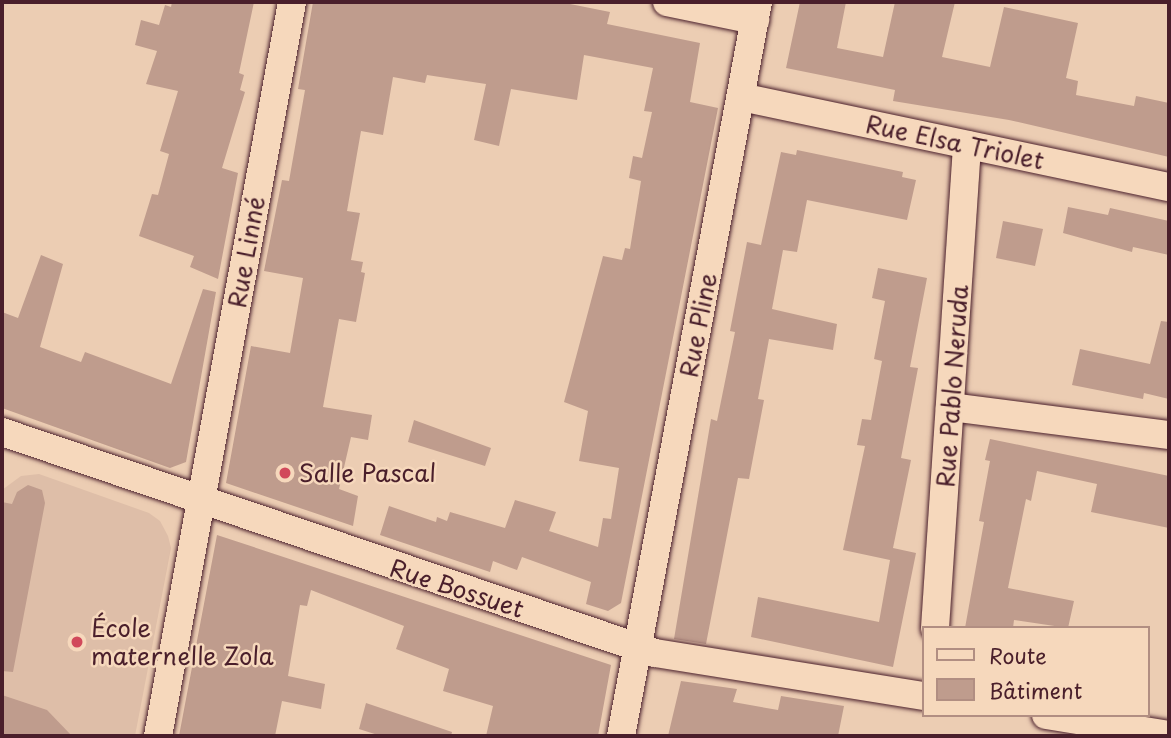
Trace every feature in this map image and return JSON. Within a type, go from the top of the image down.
[{"type":"street","name":"Rue Linné","points":[[158,736],[292,2]]},
{"type":"street","points":[[667,2],[757,11]]},
{"type":"street","name":"Rue Pline","points":[[621,736],[757,11]]},
{"type":"street","name":"Rue Elsa Triolet","points":[[741,97],[1169,187]]},
{"type":"street","name":"Rue Pablo Neruda","points":[[935,626],[967,145]]},
{"type":"street","points":[[950,407],[1169,435]]},
{"type":"street","name":"Rue Bossuet","points":[[2,432],[200,502],[637,648],[922,696]]},
{"type":"street","points":[[1058,717],[1168,735]]},
{"type":"shaded area","name":"École maternelle Zola","points":[[39,474],[149,513],[160,521],[168,536],[171,548],[135,736],[2,736],[2,490],[21,476]]},
{"type":"building","points":[[172,2],[254,2],[239,73],[244,75],[240,90],[245,92],[222,168],[238,173],[218,279],[190,267],[194,256],[139,236],[152,194],[158,195],[169,154],[160,151],[178,91],[146,84],[157,51],[135,45],[141,20],[159,25],[165,5],[171,7]]},
{"type":"building","points":[[313,2],[560,2],[610,12],[607,24],[700,43],[690,102],[718,108],[621,603],[608,611],[586,604],[591,582],[522,557],[517,570],[493,561],[490,572],[380,535],[389,506],[436,522],[437,517],[447,521],[450,512],[505,528],[515,500],[556,512],[549,531],[598,547],[603,518],[611,519],[619,468],[579,461],[588,411],[564,402],[603,256],[622,260],[625,248],[630,249],[641,181],[629,178],[633,156],[642,158],[652,112],[644,111],[653,68],[584,55],[577,100],[511,89],[499,146],[474,140],[486,84],[427,75],[425,83],[393,77],[383,135],[361,131],[347,211],[360,213],[351,260],[363,262],[361,272],[365,273],[356,322],[339,319],[323,407],[372,415],[368,440],[351,437],[339,489],[358,496],[353,526],[226,483],[251,346],[290,353],[303,278],[264,271],[282,180],[289,181],[305,90],[298,89]]},
{"type":"building","points":[[800,2],[846,2],[837,48],[883,57],[895,2],[955,2],[942,57],[990,67],[1004,7],[1078,23],[1066,78],[1078,81],[1076,95],[1134,106],[1136,96],[1169,103],[1169,157],[1009,120],[893,101],[895,90],[786,68]]},
{"type":"building","points":[[797,150],[903,172],[902,177],[916,180],[907,220],[807,200],[797,252],[783,250],[772,309],[837,324],[833,350],[769,339],[758,399],[764,400],[749,479],[738,478],[706,644],[674,639],[711,419],[717,421],[735,332],[730,331],[747,242],[761,245],[781,152],[796,155]]},
{"type":"building","points":[[1068,207],[1108,215],[1110,208],[1169,221],[1169,255],[1133,247],[1132,252],[1063,233]]},
{"type":"building","points":[[1003,221],[1043,229],[1035,266],[996,258]]},
{"type":"building","points":[[41,255],[63,264],[40,347],[81,362],[85,352],[171,384],[203,289],[216,292],[186,462],[170,468],[2,408],[2,312],[18,318]]},
{"type":"building","points":[[878,268],[927,278],[910,367],[918,368],[901,458],[911,460],[893,548],[916,553],[893,667],[751,637],[758,597],[879,622],[890,560],[843,550],[865,446],[857,445],[862,419],[871,420],[882,361],[874,359],[885,301],[872,298]]},
{"type":"building","points":[[1161,321],[1169,322],[1169,399],[1144,393],[1143,399],[1072,385],[1080,349],[1150,364]]},
{"type":"building","points":[[414,420],[491,448],[485,466],[408,442]]},
{"type":"building","points":[[990,439],[1169,476],[1169,528],[1091,512],[1097,484],[1037,471],[1031,501],[1026,499],[1008,588],[1074,601],[1068,626],[1014,620],[1013,626],[965,626],[984,522],[979,521],[990,461],[985,460]]},
{"type":"building","points":[[28,485],[42,490],[45,503],[13,672],[2,671],[2,502],[12,504],[17,492]]},
{"type":"building","points":[[217,535],[611,665],[598,736],[486,736],[493,706],[443,691],[449,669],[396,649],[404,626],[311,590],[307,606],[300,605],[288,676],[325,684],[321,709],[282,701],[275,736],[179,736]]},
{"type":"building","points":[[681,681],[737,689],[733,702],[778,710],[781,696],[844,706],[838,736],[668,736]]},
{"type":"building","points":[[2,695],[47,710],[72,736],[2,736]]},
{"type":"building","points":[[366,703],[452,732],[451,736],[381,736],[359,729]]},
{"type":"place","name":"Salle Pascal","points":[[285,473]]},
{"type":"place","name":"École maternelle Zola","points":[[77,642]]}]
